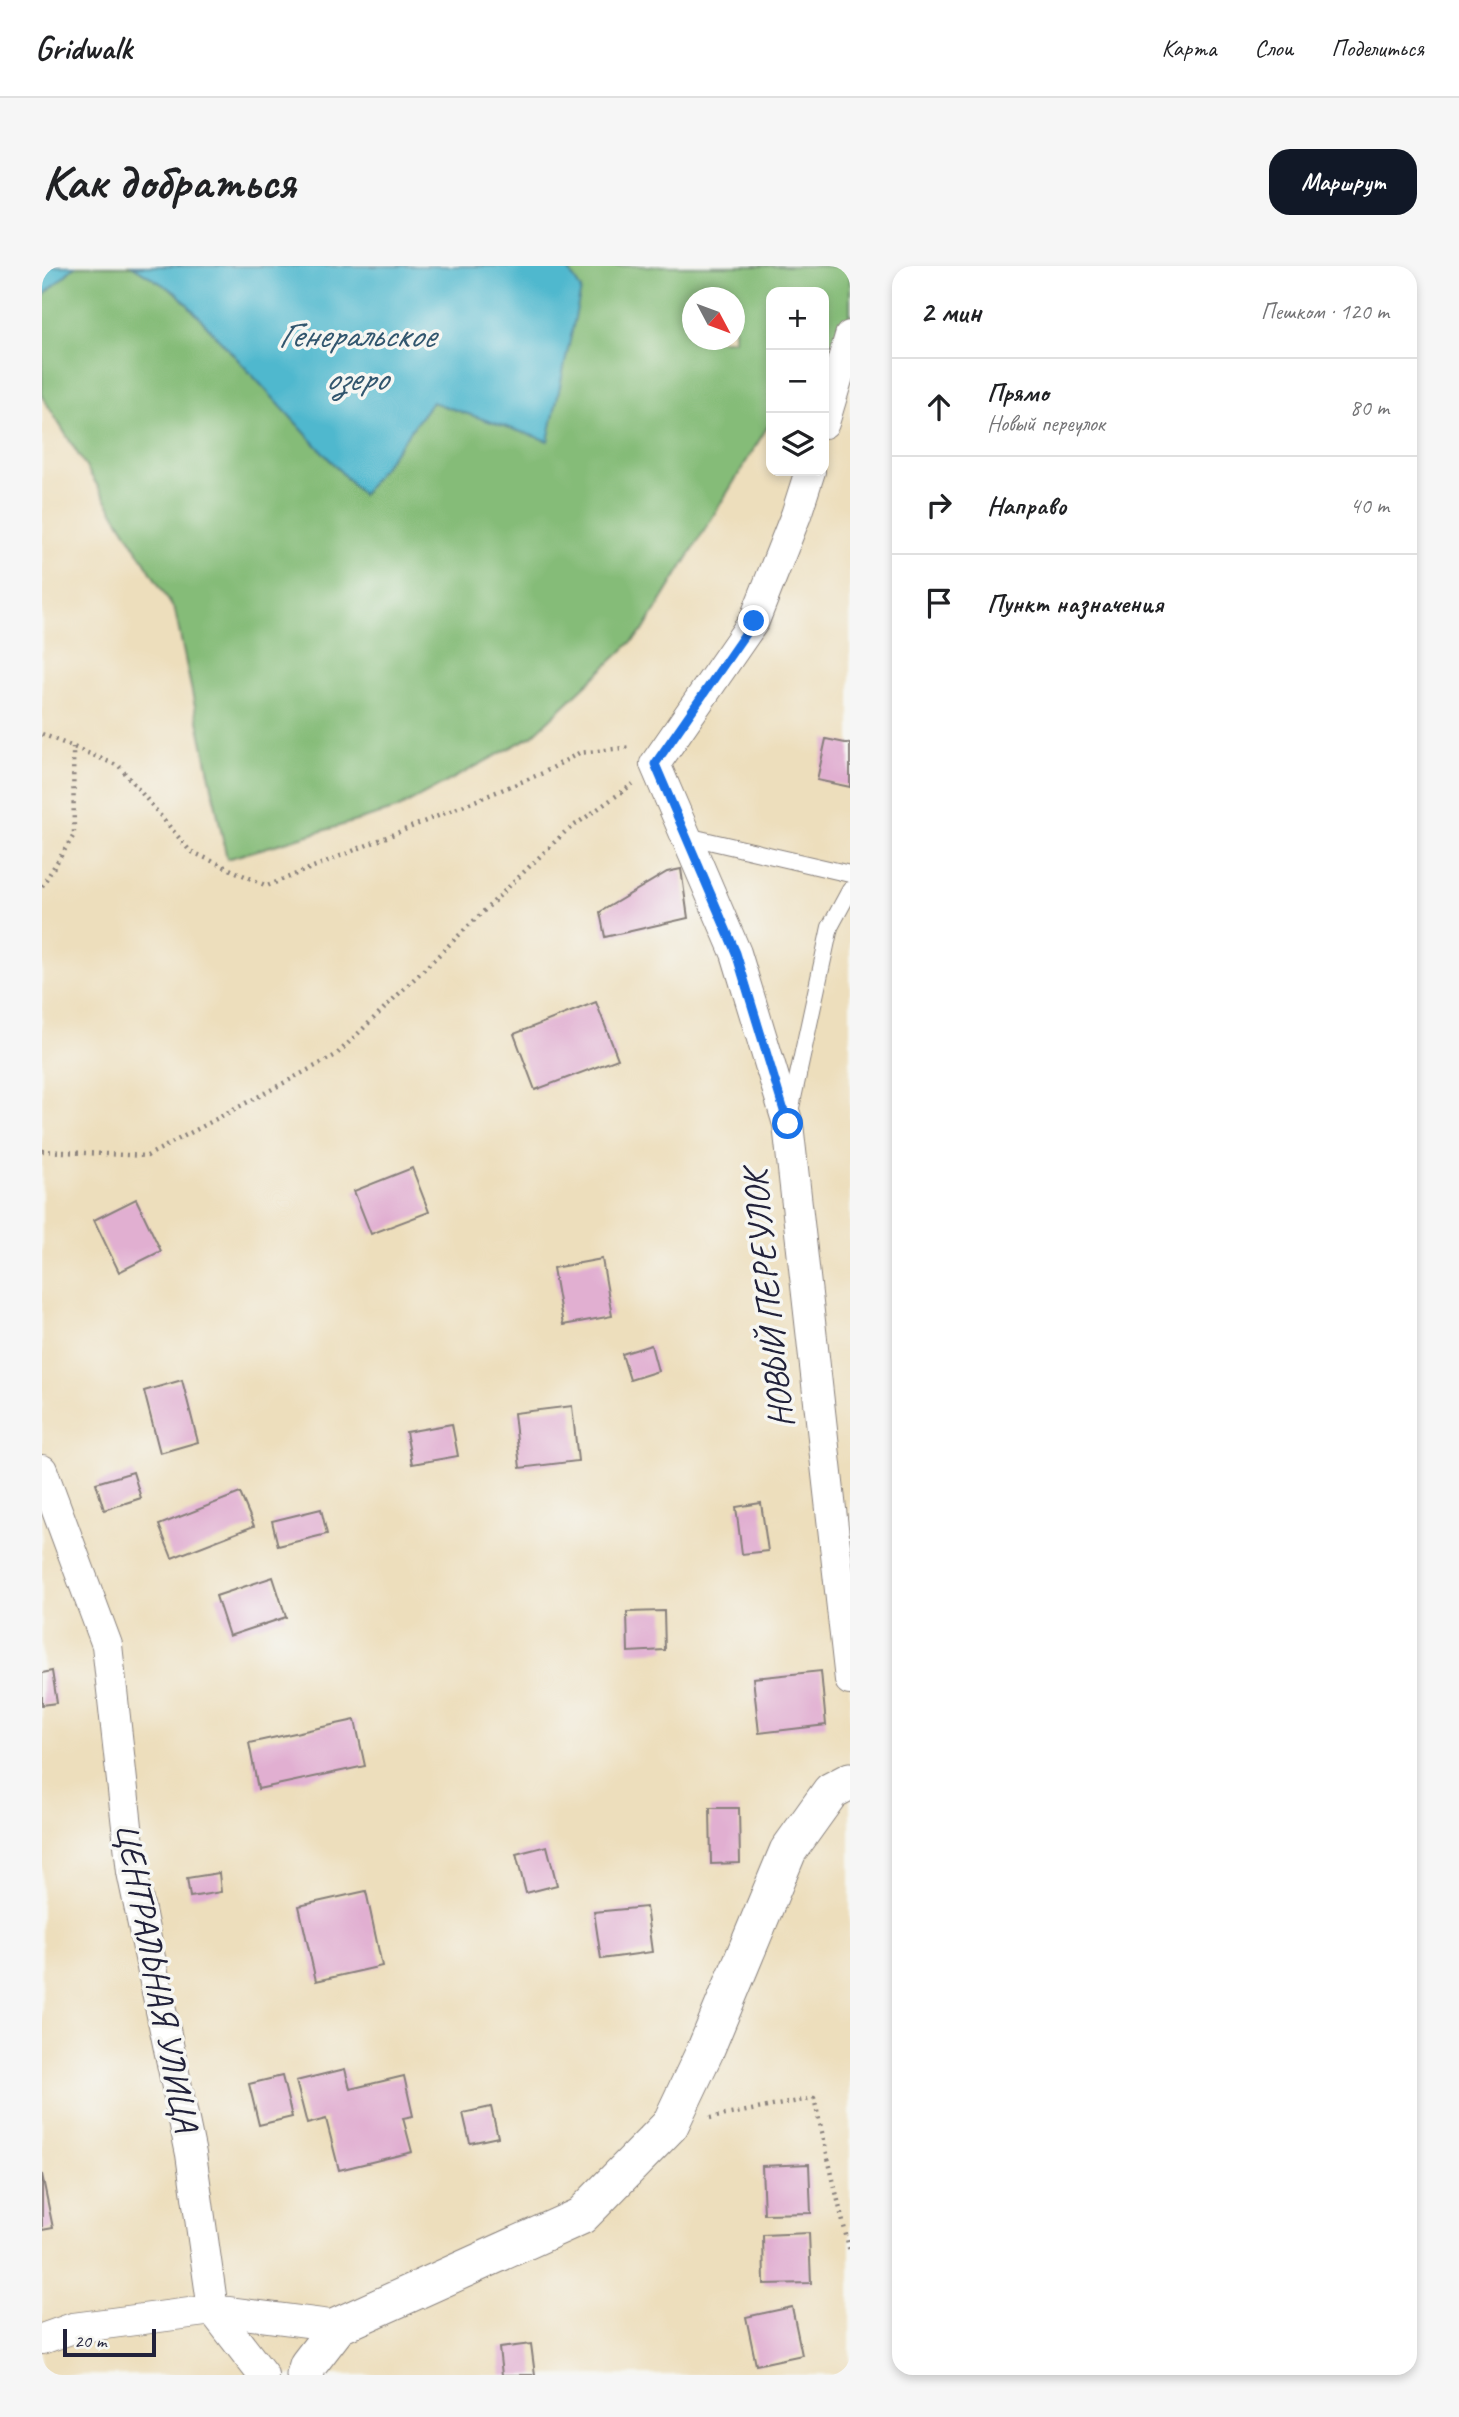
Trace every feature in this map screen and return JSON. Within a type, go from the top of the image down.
[{"type":"street","points":[[827,413],[850,336]]},
{"type":"street","points":[[655,764],[754,621],[808,476]]},
{"type":"street","name":"НОВЫЙ ПЕРЕУЛОК","points":[[655,764],[736,953],[788,1124],[850,1680]]},
{"type":"street","name":"ЦЕНТРАЛЬНАЯ УЛИЦА","points":[[42,1470],[107,1645],[132,1872],[191,2154],[213,2310]]},
{"type":"street","points":[[305,2375],[308,2364],[338,2326],[581,2216],[670,2125],[788,1851],[831,1791],[850,1782]]},
{"type":"street","points":[[42,2339],[72,2328],[213,2310],[338,2326]]},
{"type":"street","points":[[213,2310],[263,2375]]},
{"type":"lane","points":[[687,836],[850,874]]},
{"type":"lane","points":[[788,1124],[830,927],[850,890]]},
{"type":"path","points":[[42,734],[119,766],[190,852],[267,886],[543,773],[579,753],[637,746],[655,764],[565,832],[336,1055],[148,1156],[42,1150]]},
{"type":"path","points":[[42,886],[74,835],[73,747]]},
{"type":"path","points":[[670,2125],[814,2098],[850,2252]]},
{"type":"green space","points":[[75,266],[133,266],[178,294],[362,495],[432,402],[581,290],[566,266],[850,266],[850,360],[829,354],[829,287],[766,287],[766,429],[643,631],[532,736],[397,809],[227,859],[175,611],[42,396],[42,297]]},
{"type":"water","points":[[42,266],[75,266],[42,297]]},
{"type":"water","name":"Генеральское озеро","points":[[133,266],[566,266],[581,290],[548,441],[432,402],[362,495],[178,294]]},
{"type":"building","points":[[826,739],[850,744],[850,787],[817,780]]},
{"type":"building","points":[[681,869],[688,918],[605,937],[600,912],[667,872]]},
{"type":"building","points":[[596,1002],[618,1059],[535,1090],[514,1034]]},
{"type":"building","points":[[412,1168],[429,1212],[371,1234],[354,1191]]},
{"type":"building","points":[[136,1199],[161,1251],[119,1272],[94,1220]]},
{"type":"building","points":[[602,1259],[612,1316],[563,1325],[553,1268]]},
{"type":"building","points":[[651,1345],[658,1371],[630,1380],[622,1354]]},
{"type":"building","points":[[182,1380],[198,1442],[160,1453],[144,1391]]},
{"type":"building","points":[[572,1406],[578,1461],[520,1468],[514,1413]]},
{"type":"building","points":[[452,1424],[458,1456],[412,1464],[406,1432]]},
{"type":"building","points":[[133,1472],[141,1498],[104,1510],[96,1483]]},
{"type":"building","points":[[240,1493],[254,1526],[172,1558],[159,1525]]},
{"type":"building","points":[[761,1503],[768,1551],[742,1554],[736,1507]]},
{"type":"building","points":[[321,1509],[327,1534],[278,1546],[272,1521]]},
{"type":"building","points":[[273,1577],[286,1617],[229,1636],[216,1596]]},
{"type":"building","points":[[664,1611],[665,1650],[628,1652],[627,1612]]},
{"type":"building","points":[[52,1671],[57,1703],[42,1705],[42,1673]]},
{"type":"building","points":[[821,1671],[826,1725],[759,1733],[753,1678]]},
{"type":"building","points":[[355,1720],[365,1766],[258,1789],[249,1743]]},
{"type":"building","points":[[710,1808],[739,1808],[740,1863],[711,1864]]},
{"type":"building","points":[[547,1846],[557,1885],[526,1893],[516,1854]]},
{"type":"building","points":[[219,1873],[221,1892],[190,1897],[187,1878]]},
{"type":"building","points":[[366,1891],[382,1966],[316,1981],[299,1906]]},
{"type":"building","points":[[646,1907],[652,1952],[601,1959],[594,1912]]},
{"type":"building","points":[[345,2069],[350,2089],[404,2076],[413,2116],[403,2118],[412,2152],[339,2170],[326,2119],[307,2124],[296,2081]]},
{"type":"building","points":[[282,2076],[292,2117],[259,2125],[249,2084]]},
{"type":"building","points":[[491,2107],[498,2137],[470,2143],[463,2113]]},
{"type":"building","points":[[809,2164],[811,2213],[764,2214],[762,2166]]},
{"type":"building","points":[[42,2174],[53,2228],[42,2230]]},
{"type":"building","points":[[809,2233],[811,2283],[764,2284],[763,2235]]},
{"type":"building","points":[[792,2307],[802,2355],[756,2365],[746,2317]]},
{"type":"building","points":[[531,2344],[535,2375],[502,2375],[499,2348]]},
{"type":"route","points":[[754,621],[655,764],[736,953],[788,1124]]}]
